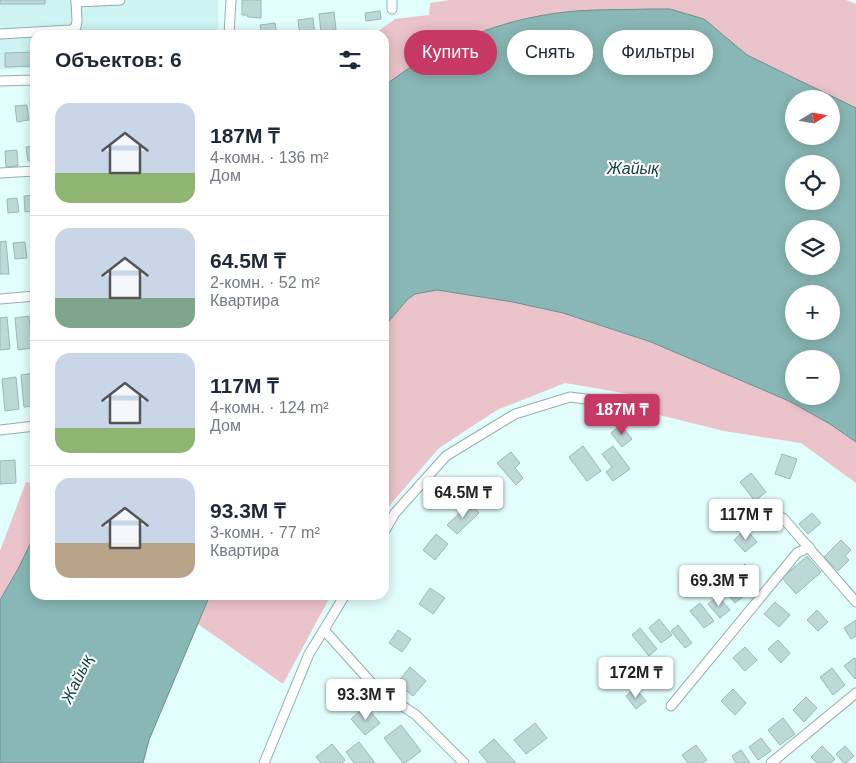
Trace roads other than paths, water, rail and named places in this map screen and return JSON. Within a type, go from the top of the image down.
[{"type":"street","points":[[71,30],[76,27],[78,21],[76,1],[120,0]]},
{"type":"street","points":[[229,30],[231,0]]},
{"type":"street","points":[[0,34],[30,32]]},
{"type":"street","points":[[0,81],[30,80]]},
{"type":"street","points":[[0,173],[30,171]]},
{"type":"street","points":[[0,299],[30,296]]},
{"type":"street","points":[[389,524],[395,514],[446,456],[515,414],[570,397],[648,406]]},
{"type":"street","points":[[0,430],[30,427]]},
{"type":"street","points":[[783,518],[856,602]]},
{"type":"street","points":[[671,706],[797,553],[808,547]]},
{"type":"street","points":[[264,763],[309,654],[342,600]]},
{"type":"street","points":[[324,630],[377,689],[416,715],[464,763]]},
{"type":"street","points":[[771,763],[856,693]]},
{"type":"water","name":"Жайық","points":[[670,9],[704,19],[747,55],[819,90],[785,90],[785,145],[840,145],[840,100],[856,108],[856,442],[830,424],[796,405],[840,405],[840,350],[785,350],[785,399],[651,342],[563,313],[513,302],[437,290],[415,294],[407,300],[389,321],[389,82],[404,72],[404,75],[497,75],[497,30],[486,30],[504,24],[558,13],[585,10]]},
{"type":"water","name":"Жайық","points":[[30,544],[30,600],[208,600],[149,740],[143,763],[0,763],[0,600]]}]
